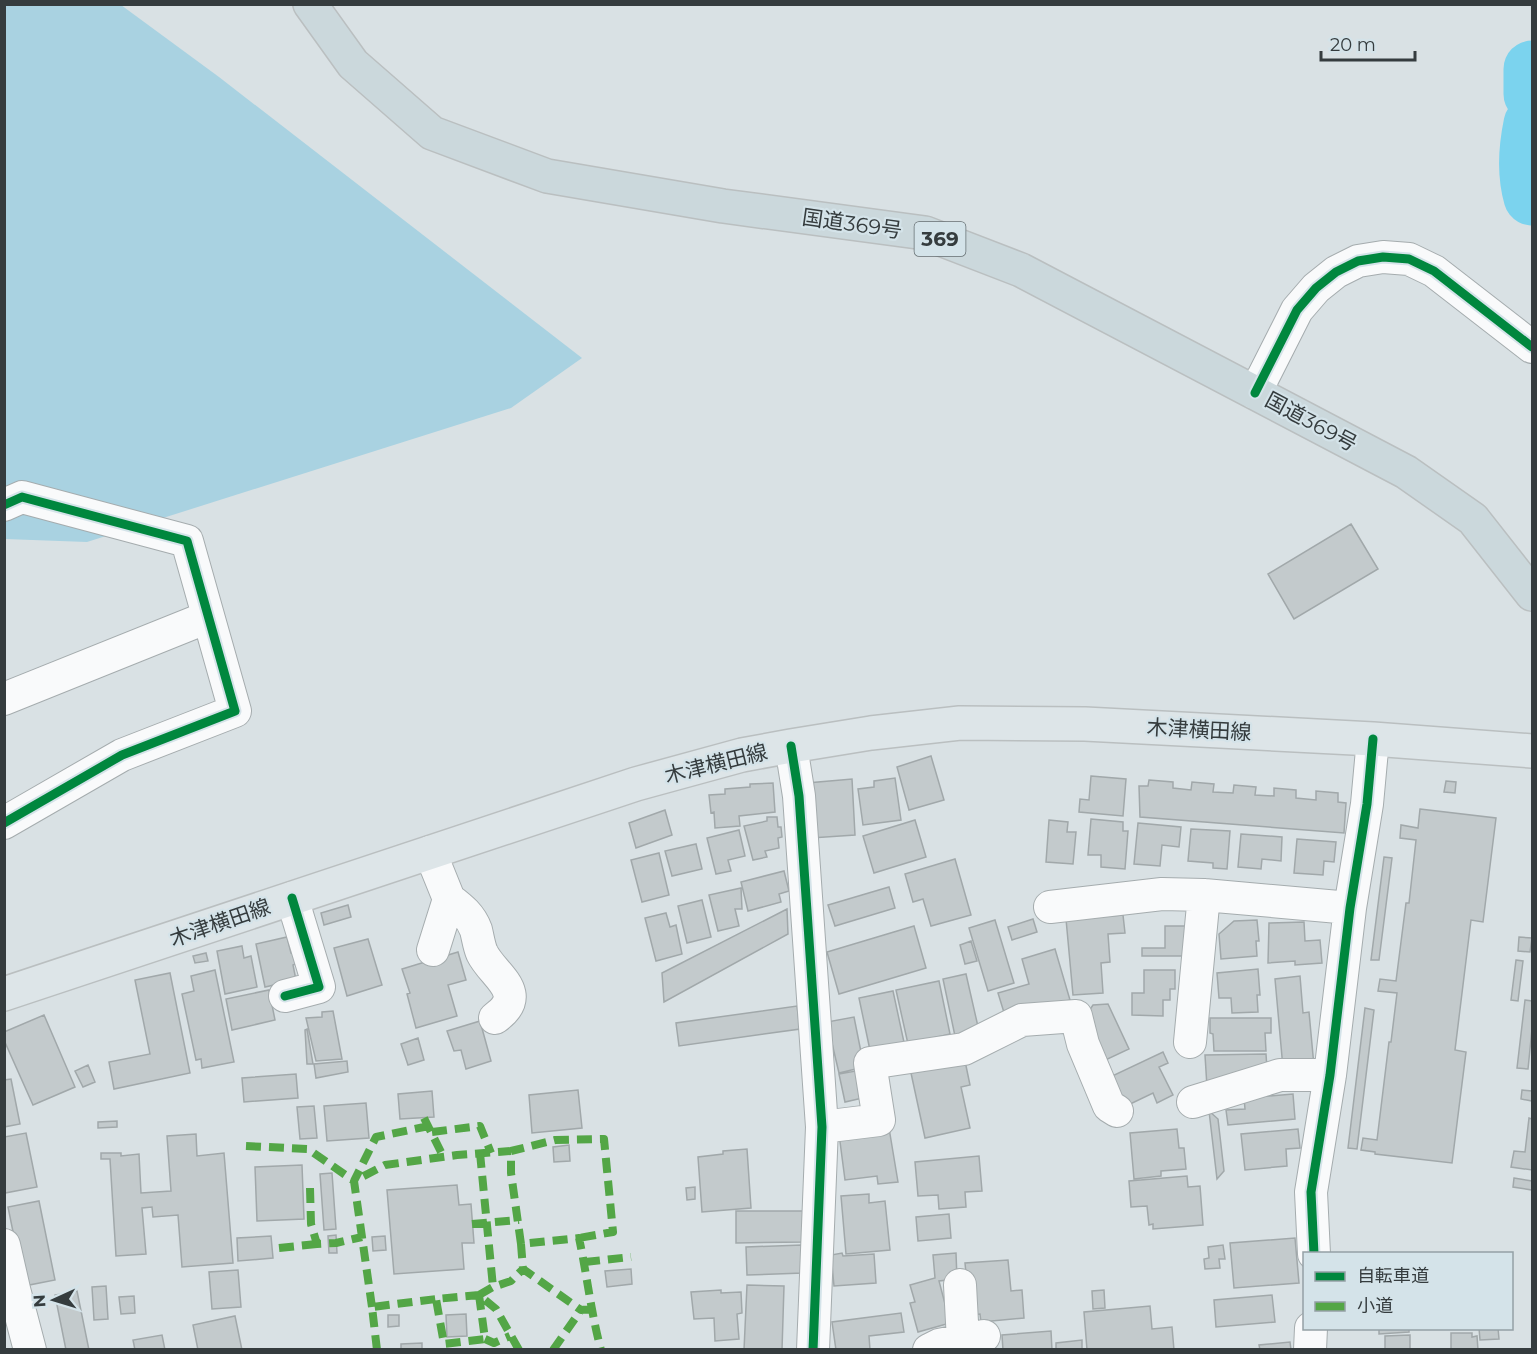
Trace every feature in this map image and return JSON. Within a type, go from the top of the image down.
[{"type":"highway","name":"国道369号","points":[[310,4],[353,64],[432,133],[547,176],[723,206],[925,233],[1021,270],[1406,472],[1473,519],[1533,594]]},
{"type":"main road","name":"木津横田線","points":[[4,994],[636,784],[742,755],[871,732],[960,723],[1085,724],[1373,739],[1533,751]]},
{"type":"street","points":[[1255,393],[1297,310],[1316,288],[1336,272],[1358,261],[1383,257],[1409,259],[1434,271],[1533,347]]},
{"type":"street","points":[[4,505],[22,497],[187,541],[235,711],[122,755],[4,823]]},
{"type":"street","points":[[4,699],[208,617]]},
{"type":"street","points":[[1314,1252],[1311,1192],[1330,1075],[1350,908],[1367,804],[1373,739]]},
{"type":"street","points":[[791,746],[798,796],[822,1127],[813,1350]]},
{"type":"street","points":[[430,852],[449,899],[467,913],[475,927],[483,954],[506,982],[510,997],[504,1011],[495,1018]]},
{"type":"street","points":[[1050,907],[1162,894],[1204,895],[1350,908]]},
{"type":"street","points":[[1191,1042],[1204,895]]},
{"type":"street","points":[[285,996],[319,987],[292,898]]},
{"type":"street","points":[[433,950],[449,899]]},
{"type":"street","points":[[822,1127],[879,1120],[870,1063],[964,1049],[1022,1020],[1076,1016],[1083,1044],[1105,1096],[1110,1106],[1117,1111]]},
{"type":"street","points":[[1193,1102],[1280,1076],[1330,1075]]},
{"type":"street","points":[[4,1245],[30,1350]]},
{"type":"street","points":[[930,1350],[939,1345],[974,1339],[960,1285]]},
{"type":"street","points":[[1310,1350],[1311,1330]]},
{"type":"shaded area","points":[[5,5],[121,5],[219,77],[582,358],[511,408],[87,542],[5,539]]},
{"type":"building","points":[[1351,524],[1378,569],[1294,619],[1268,574]]},
{"type":"building","points":[[931,756],[944,800],[909,810],[897,767]]},
{"type":"building","points":[[1091,776],[1126,779],[1123,816],[1079,812],[1080,799],[1089,800]]},
{"type":"building","points":[[895,778],[901,820],[863,825],[858,789],[874,787],[874,781]]},
{"type":"building","points":[[852,779],[855,835],[811,838],[807,783]]},
{"type":"building","points":[[1149,780],[1173,782],[1173,788],[1191,790],[1192,782],[1214,784],[1213,792],[1233,793],[1234,785],[1256,787],[1255,795],[1274,796],[1274,788],[1296,790],[1296,798],[1316,800],[1316,791],[1338,793],[1338,802],[1346,803],[1344,833],[1140,817],[1139,786],[1148,786]]},
{"type":"building","points":[[1446,781],[1456,782],[1455,793],[1444,792]]},
{"type":"building","points":[[773,783],[775,812],[739,816],[740,826],[715,828],[714,812],[711,813],[709,795],[725,794],[725,789],[750,787],[750,784]]},
{"type":"building","points":[[1420,809],[1496,818],[1483,922],[1471,920],[1455,1050],[1466,1052],[1452,1163],[1375,1154],[1375,1152],[1361,1150],[1363,1138],[1377,1140],[1397,993],[1378,991],[1380,979],[1396,981],[1406,903],[1409,903],[1416,840],[1400,838],[1401,825],[1418,828]]},
{"type":"building","points":[[665,810],[672,835],[636,848],[629,823]]},
{"type":"building","points":[[767,817],[777,817],[778,827],[781,827],[782,837],[778,838],[779,848],[765,851],[767,857],[753,860],[744,826],[767,821]]},
{"type":"building","points":[[1091,819],[1123,822],[1123,831],[1128,831],[1125,869],[1101,867],[1101,855],[1088,855]]},
{"type":"building","points":[[915,820],[926,857],[874,873],[863,836]]},
{"type":"building","points":[[1049,820],[1068,822],[1067,832],[1076,832],[1073,864],[1046,862]]},
{"type":"building","points":[[1138,823],[1181,827],[1179,847],[1162,845],[1160,866],[1134,864]]},
{"type":"building","points":[[1191,829],[1230,831],[1227,869],[1213,868],[1213,863],[1188,861]]},
{"type":"building","points":[[739,830],[745,856],[728,860],[731,871],[716,874],[707,838]]},
{"type":"building","points":[[1241,834],[1282,837],[1281,861],[1262,859],[1261,869],[1238,867]]},
{"type":"building","points":[[1297,839],[1336,842],[1334,862],[1324,861],[1323,875],[1294,873]]},
{"type":"building","points":[[696,844],[702,869],[672,876],[665,851]]},
{"type":"building","points":[[659,853],[669,895],[642,902],[631,860]]},
{"type":"building","points":[[1384,857],[1392,858],[1379,960],[1371,960]]},
{"type":"building","points":[[955,859],[971,915],[931,926],[923,899],[913,902],[905,874]]},
{"type":"building","points":[[784,871],[789,891],[779,894],[781,902],[748,911],[741,882]]},
{"type":"building","points":[[889,887],[895,908],[835,926],[828,905]]},
{"type":"building","points":[[741,888],[742,909],[735,909],[739,926],[718,931],[709,895]]},
{"type":"building","points":[[702,900],[711,937],[687,943],[678,906]]},
{"type":"building","points":[[348,905],[351,917],[324,925],[321,913]]},
{"type":"building","points":[[787,909],[788,934],[664,1002],[662,973]]},
{"type":"building","points":[[666,913],[670,927],[676,925],[682,954],[656,961],[645,918]]},
{"type":"building","points":[[1123,915],[1125,933],[1108,934],[1110,962],[1101,963],[1103,993],[1073,995],[1066,919]]},
{"type":"building","points":[[1033,919],[1037,932],[1012,940],[1008,927]]},
{"type":"building","points":[[995,920],[1014,983],[988,991],[969,928]]},
{"type":"building","points":[[1257,920],[1259,941],[1256,941],[1257,956],[1221,959],[1219,934],[1234,921]]},
{"type":"building","points":[[1304,922],[1305,941],[1320,940],[1322,963],[1295,965],[1295,961],[1268,963],[1269,923]]},
{"type":"building","points":[[914,926],[926,968],[839,994],[827,952]]},
{"type":"building","points":[[1165,926],[1185,926],[1185,956],[1142,956],[1142,948],[1165,948]]},
{"type":"building","points":[[287,937],[291,953],[296,953],[298,963],[293,965],[296,980],[265,987],[256,944]]},
{"type":"building","points":[[1519,937],[1532,938],[1530,952],[1518,951]]},
{"type":"building","points":[[368,939],[382,985],[347,996],[334,948]]},
{"type":"building","points":[[971,941],[977,961],[965,964],[960,945]]},
{"type":"building","points":[[242,946],[244,958],[251,956],[257,987],[225,994],[217,951]]},
{"type":"building","points":[[1055,949],[1070,1000],[1006,1019],[998,993],[1029,984],[1022,959]]},
{"type":"building","points":[[458,952],[466,980],[448,985],[457,1016],[416,1028],[407,994],[410,993],[402,969]]},
{"type":"building","points":[[206,953],[208,961],[195,963],[193,956]]},
{"type":"building","points":[[1516,960],[1523,961],[1518,1001],[1511,1000]]},
{"type":"building","points":[[1258,969],[1260,995],[1257,995],[1258,1012],[1232,1013],[1231,998],[1219,998],[1217,973]]},
{"type":"building","points":[[215,970],[234,1062],[202,1068],[201,1059],[196,1060],[182,994],[194,991],[191,976]]},
{"type":"building","points":[[1144,970],[1175,970],[1175,989],[1170,989],[1170,1000],[1163,1000],[1163,1016],[1132,1015],[1132,993],[1144,993]]},
{"type":"building","points":[[170,973],[190,1073],[114,1089],[109,1062],[150,1054],[135,980]]},
{"type":"building","points":[[966,974],[979,1031],[955,1036],[943,979]]},
{"type":"building","points":[[1300,976],[1303,1013],[1309,1012],[1314,1066],[1283,1068],[1275,979]]},
{"type":"building","points":[[939,981],[950,1034],[908,1044],[896,990]]},
{"type":"building","points":[[269,990],[275,1020],[232,1030],[226,999]]},
{"type":"building","points":[[893,991],[905,1047],[871,1055],[859,998]]},
{"type":"building","points":[[1525,1000],[1532,1001],[1528,1069],[1517,1068]]},
{"type":"building","points":[[1108,1004],[1129,1049],[1097,1064],[1083,1020],[1093,1005]]},
{"type":"building","points":[[797,1006],[800,1029],[679,1046],[676,1023]]},
{"type":"building","points":[[1365,1008],[1374,1010],[1357,1149],[1348,1148]]},
{"type":"building","points":[[333,1011],[342,1059],[316,1061],[306,1018],[322,1017],[322,1012]]},
{"type":"building","points":[[44,1015],[75,1087],[33,1105],[4,1040],[4,1032]]},
{"type":"building","points":[[854,1017],[864,1067],[839,1073],[827,1022]]},
{"type":"building","points":[[1210,1018],[1271,1018],[1271,1033],[1265,1033],[1266,1051],[1214,1051],[1213,1034],[1210,1033]]},
{"type":"building","points":[[480,1021],[491,1061],[466,1069],[461,1050],[454,1051],[447,1031]]},
{"type":"building","points":[[307,1029],[313,1064],[307,1064],[305,1030]]},
{"type":"building","points":[[418,1038],[424,1060],[408,1065],[401,1044]]},
{"type":"building","points":[[1163,1052],[1168,1063],[1159,1067],[1173,1095],[1157,1103],[1153,1093],[1124,1107],[1110,1077]]},
{"type":"building","points":[[1266,1054],[1267,1069],[1207,1087],[1205,1055]]},
{"type":"building","points":[[347,1061],[348,1072],[316,1078],[314,1064]]},
{"type":"building","points":[[965,1061],[970,1085],[961,1087],[970,1128],[925,1138],[911,1073]]},
{"type":"building","points":[[88,1065],[95,1082],[83,1087],[75,1071]]},
{"type":"building","points":[[861,1070],[867,1097],[845,1102],[839,1074]]},
{"type":"building","points":[[296,1074],[298,1098],[244,1102],[242,1078]]},
{"type":"building","points":[[11,1079],[20,1124],[4,1127],[4,1080]]},
{"type":"building","points":[[578,1090],[582,1128],[532,1133],[529,1095]]},
{"type":"building","points":[[1522,1090],[1532,1091],[1532,1101],[1521,1099]]},
{"type":"building","points":[[432,1091],[434,1117],[400,1119],[398,1094]]},
{"type":"building","points":[[1293,1094],[1295,1119],[1228,1125],[1226,1110],[1245,1109],[1244,1098]]},
{"type":"building","points":[[366,1103],[369,1138],[327,1141],[324,1106]]},
{"type":"building","points":[[314,1106],[317,1138],[300,1139],[297,1107]]},
{"type":"building","points":[[1209,1111],[1218,1119],[1224,1171],[1217,1179]]},
{"type":"building","points":[[1529,1118],[1532,1119],[1532,1170],[1511,1167],[1514,1151],[1525,1152]]},
{"type":"building","points":[[117,1121],[117,1127],[98,1128],[98,1122]]},
{"type":"building","points":[[889,1128],[898,1182],[878,1184],[877,1176],[845,1180],[839,1134]]},
{"type":"building","points":[[1177,1129],[1179,1148],[1184,1148],[1186,1169],[1161,1171],[1161,1176],[1134,1179],[1130,1133]]},
{"type":"building","points":[[1298,1129],[1300,1148],[1286,1149],[1287,1166],[1245,1170],[1241,1134]]},
{"type":"building","points":[[26,1133],[37,1187],[5,1193],[4,1137]]},
{"type":"building","points":[[196,1134],[197,1156],[224,1153],[233,1263],[182,1267],[178,1215],[153,1217],[152,1207],[142,1208],[146,1254],[116,1256],[110,1159],[101,1159],[101,1153],[121,1153],[121,1156],[139,1154],[141,1193],[171,1191],[167,1136]]},
{"type":"building","points":[[569,1145],[570,1161],[554,1162],[553,1147]]},
{"type":"building","points":[[747,1149],[751,1208],[702,1212],[698,1157],[723,1154],[723,1151]]},
{"type":"building","points":[[979,1156],[982,1191],[965,1192],[966,1207],[939,1209],[938,1195],[918,1196],[915,1162]]},
{"type":"building","points":[[302,1165],[304,1219],[257,1221],[255,1167]]},
{"type":"building","points":[[332,1173],[336,1229],[324,1230],[320,1174]]},
{"type":"building","points":[[1187,1176],[1188,1187],[1200,1186],[1203,1225],[1153,1229],[1153,1224],[1149,1225],[1147,1206],[1131,1207],[1129,1181]]},
{"type":"building","points":[[1514,1178],[1532,1181],[1532,1190],[1513,1187]]},
{"type":"building","points":[[457,1185],[459,1205],[471,1204],[474,1243],[462,1243],[464,1269],[394,1274],[387,1190]]},
{"type":"building","points":[[695,1187],[695,1199],[687,1200],[686,1188]]},
{"type":"building","points":[[869,1194],[869,1203],[885,1201],[890,1250],[846,1254],[841,1196]]},
{"type":"building","points":[[39,1201],[55,1280],[24,1286],[8,1207]]},
{"type":"building","points":[[736,1211],[805,1211],[805,1242],[736,1243]]},
{"type":"building","points":[[949,1214],[951,1238],[918,1241],[916,1217]]},
{"type":"building","points":[[336,1235],[337,1253],[329,1253],[328,1236]]},
{"type":"building","points":[[271,1236],[273,1258],[238,1261],[237,1238]]},
{"type":"building","points":[[385,1236],[386,1250],[373,1251],[372,1237]]},
{"type":"building","points":[[1295,1238],[1299,1283],[1234,1288],[1230,1243]]},
{"type":"building","points":[[802,1245],[803,1273],[747,1275],[746,1247]]},
{"type":"building","points":[[1223,1245],[1225,1259],[1219,1259],[1220,1268],[1205,1269],[1204,1259],[1209,1258],[1208,1247]]},
{"type":"building","points":[[842,1253],[843,1256],[874,1254],[876,1283],[834,1286],[831,1255]]},
{"type":"building","points":[[956,1253],[957,1279],[939,1281],[950,1323],[918,1332],[910,1303],[915,1302],[910,1285],[935,1278],[933,1255]]},
{"type":"building","points":[[1008,1260],[1011,1291],[1022,1290],[1024,1318],[981,1322],[980,1314],[970,1315],[965,1263]]},
{"type":"building","points":[[631,1269],[632,1284],[607,1287],[605,1271]]},
{"type":"building","points":[[238,1270],[241,1307],[212,1309],[209,1272]]},
{"type":"building","points":[[747,1285],[784,1286],[782,1350],[744,1350]]},
{"type":"building","points":[[106,1286],[108,1319],[94,1320],[92,1287]]},
{"type":"building","points":[[721,1290],[721,1293],[741,1292],[742,1313],[737,1314],[739,1339],[715,1341],[714,1318],[694,1319],[691,1292]]},
{"type":"building","points":[[1104,1290],[1105,1308],[1093,1309],[1092,1291]]},
{"type":"building","points":[[77,1291],[89,1350],[66,1350],[55,1295]]},
{"type":"building","points":[[1272,1295],[1275,1322],[1216,1327],[1214,1300]]},
{"type":"building","points":[[134,1296],[135,1313],[121,1314],[119,1297]]},
{"type":"building","points":[[1150,1306],[1152,1329],[1172,1327],[1174,1350],[1087,1350],[1084,1312]]},
{"type":"building","points":[[901,1313],[904,1332],[869,1336],[870,1350],[836,1350],[832,1322]]},
{"type":"building","points":[[466,1314],[467,1336],[447,1337],[446,1315]]},
{"type":"building","points":[[388,1315],[399,1315],[399,1326],[388,1327]]},
{"type":"building","points":[[235,1316],[242,1350],[198,1350],[193,1325]]},
{"type":"building","points":[[1379,1330],[1409,1330],[1409,1332],[1379,1334]]},
{"type":"building","points":[[1479,1330],[1498,1330],[1499,1339],[1480,1340]]},
{"type":"building","points":[[1051,1331],[1052,1350],[1003,1350],[1002,1335]]},
{"type":"building","points":[[1451,1333],[1472,1333],[1472,1337],[1477,1336],[1478,1350],[1451,1350]]},
{"type":"building","points":[[162,1335],[165,1350],[135,1350],[133,1340]]},
{"type":"building","points":[[1410,1335],[1410,1350],[1385,1350],[1385,1336]]},
{"type":"building","points":[[1082,1340],[1082,1350],[1056,1350],[1056,1343]]},
{"type":"building","points":[[1290,1342],[1291,1350],[1260,1350],[1259,1345]]},
{"type":"building","points":[[422,1343],[422,1350],[401,1350],[401,1344]]},
{"type":"waterway","points":[[1532,69],[1532,94]]},
{"type":"waterway","points":[[1532,124],[1528,161],[1528,179],[1532,197]]},
{"type":"marked path","points":[[424,1118],[444,1158]]},
{"type":"marked path","points":[[246,1146],[308,1149],[354,1181],[376,1137],[429,1126]]},
{"type":"marked path","points":[[432,1132],[480,1126],[491,1153]]},
{"type":"marked path","points":[[521,1244],[511,1173],[511,1151],[555,1140],[604,1139],[613,1232],[579,1238]]},
{"type":"marked path","points":[[372,1307],[354,1181],[385,1165],[457,1155],[511,1151]]},
{"type":"marked path","points":[[480,1153],[493,1287]]},
{"type":"marked path","points":[[310,1188],[311,1224],[317,1244],[336,1243],[362,1237]]},
{"type":"marked path","points":[[472,1224],[519,1220]]},
{"type":"marked path","points":[[591,1309],[581,1310],[523,1269],[521,1244],[579,1238],[601,1350]]},
{"type":"marked path","points":[[279,1248],[317,1244]]},
{"type":"marked path","points":[[585,1262],[631,1257]]},
{"type":"marked path","points":[[519,1350],[496,1309],[479,1295],[511,1281],[523,1269]]},
{"type":"marked path","points":[[479,1295],[485,1339],[444,1344],[436,1299],[479,1295]]},
{"type":"marked path","points":[[377,1350],[372,1307],[436,1299]]},
{"type":"marked path","points":[[553,1350],[581,1310]]},
{"type":"marked path","points":[[485,1339],[494,1343],[510,1336]]},
{"type":"cycle path","points":[[1255,393],[1297,310],[1316,288],[1336,272],[1358,261],[1383,257],[1409,259],[1434,271],[1532,347]]},
{"type":"cycle path","points":[[4,505],[22,497],[187,541],[235,711],[122,755],[4,823]]},
{"type":"cycle path","points":[[1314,1252],[1311,1192],[1330,1075],[1350,908],[1367,804],[1373,739]]},
{"type":"cycle path","points":[[791,746],[799,796],[822,1127],[813,1350]]},
{"type":"cycle path","points":[[285,996],[319,987],[292,898]]}]
